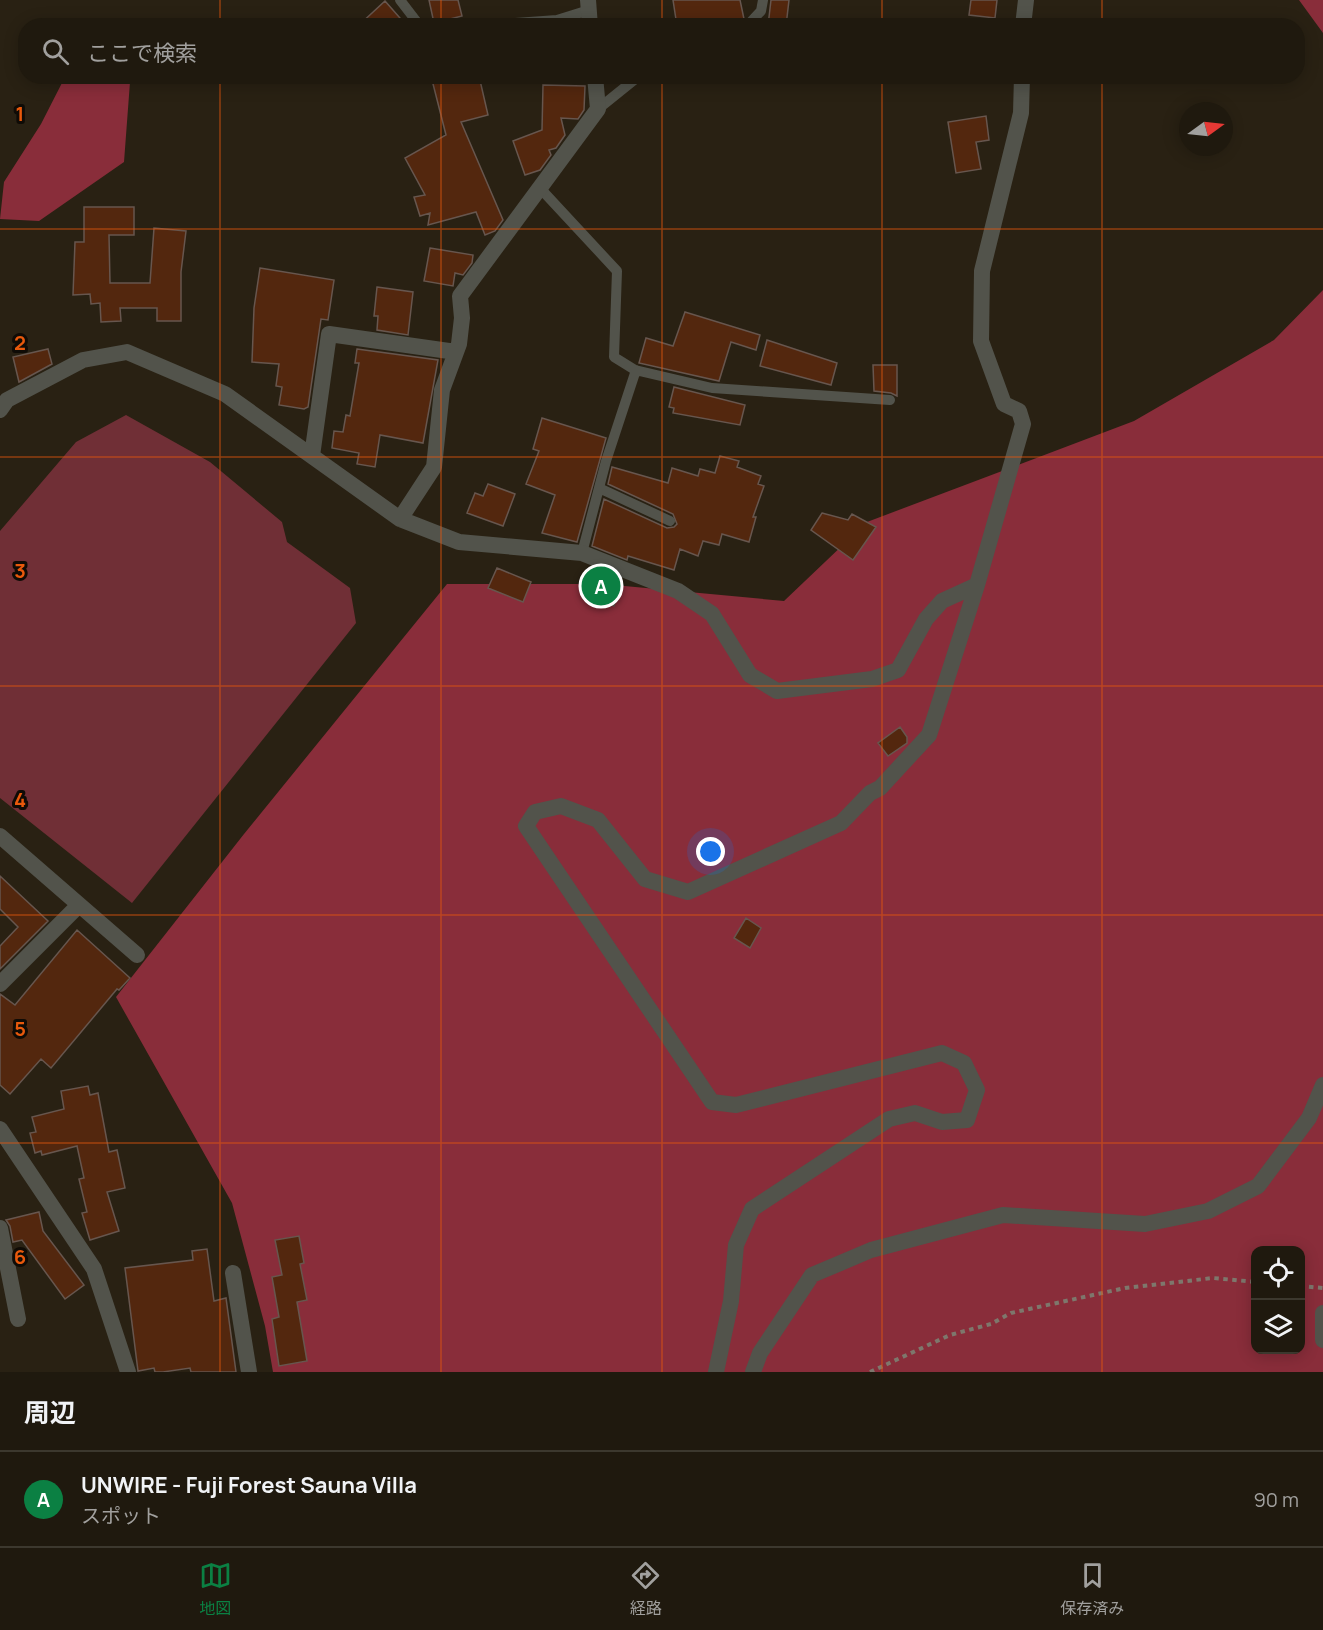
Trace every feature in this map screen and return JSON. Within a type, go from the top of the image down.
[{"type":"street","points":[[1024,18],[1026,0]]},
{"type":"street","points":[[400,519],[434,467],[442,390],[456,352],[462,318],[460,296],[598,109],[596,84]]},
{"type":"street","points":[[716,1372],[731,1301],[736,1245],[752,1209],[889,1119],[915,1113],[942,1122],[967,1120],[977,1089],[964,1063],[942,1053],[736,1105],[712,1102],[526,826],[535,812],[561,806],[598,820],[645,879],[688,892],[841,824],[870,793],[880,788],[929,735],[1023,424],[1019,411],[1004,404],[981,341],[982,271],[1021,113],[1022,84]]},
{"type":"street","points":[[312,456],[329,334],[456,352]]},
{"type":"street","points":[[0,410],[7,400],[83,360],[127,352],[225,394],[400,519],[459,542],[582,553],[678,591],[711,614],[750,675],[777,691],[872,679],[898,670],[926,619],[942,601],[976,585]]},
{"type":"street","points":[[0,836],[136,955]]},
{"type":"street","points":[[0,984],[79,905]]},
{"type":"street","points":[[753,1372],[760,1353],[812,1275],[871,1250],[1003,1215],[1145,1224],[1208,1211],[1258,1186],[1310,1118],[1323,1085]]},
{"type":"street","points":[[0,1129],[94,1269],[128,1372]]},
{"type":"street","points":[[0,1228],[18,1319]]},
{"type":"street","points":[[233,1273],[249,1372]]},
{"type":"street","points":[[1323,1313],[1323,1340]]},
{"type":"lane","points":[[400,0],[414,18]]},
{"type":"lane","points":[[754,18],[761,10],[763,0]]},
{"type":"lane","points":[[565,18],[589,12]]},
{"type":"lane","points":[[598,109],[629,84]]},
{"type":"lane","points":[[539,187],[617,271],[614,357],[636,370],[712,388],[890,400]]},
{"type":"lane","points":[[582,553],[599,488],[636,370]]},
{"type":"lane","points":[[599,488],[670,521]]},
{"type":"path","points":[[870,1372],[950,1335],[991,1324],[1011,1313],[1125,1288],[1213,1278],[1251,1282]]},
{"type":"path","points":[[1305,1286],[1323,1288]]},
{"type":"shaded area","points":[[1299,0],[1323,0],[1323,33]]},
{"type":"shaded area","points":[[61,84],[130,84],[124,162],[39,221],[0,219],[4,182],[41,124]]},
{"type":"shaded area","points":[[1323,290],[1323,1372],[273,1372],[265,1326],[232,1203],[116,997],[244,834],[447,584],[603,584],[784,601],[867,522],[1134,421],[1274,340]]},
{"type":"shaded area","points":[[126,415],[210,462],[282,522],[287,542],[350,588],[356,623],[132,903],[0,798],[0,531],[76,442]]},
{"type":"building","points":[[429,0],[458,0],[462,16],[433,18]]},
{"type":"building","points":[[673,0],[740,0],[744,18],[676,18]]},
{"type":"building","points":[[771,0],[789,0],[787,18],[769,18]]},
{"type":"building","points":[[971,0],[997,0],[995,18],[969,15]]},
{"type":"building","points":[[385,1],[400,18],[367,18]]},
{"type":"building","points":[[433,84],[481,84],[488,115],[461,122],[503,220],[495,231],[485,235],[476,212],[428,225],[430,213],[420,216],[414,197],[425,195],[405,158],[446,135]]},
{"type":"building","points":[[543,85],[585,86],[584,110],[578,119],[561,118],[565,135],[556,148],[549,150],[551,155],[540,170],[525,175],[513,141],[542,130]]},
{"type":"building","points":[[986,116],[989,140],[976,142],[981,169],[956,173],[948,122]]},
{"type":"building","points":[[84,207],[134,207],[134,235],[109,235],[110,283],[150,283],[154,228],[186,231],[181,272],[181,321],[157,321],[157,308],[120,308],[121,321],[101,322],[100,303],[91,304],[90,294],[73,295],[75,242],[84,242]]},
{"type":"building","points":[[430,248],[473,255],[472,263],[463,275],[455,273],[453,286],[424,281]]},
{"type":"building","points":[[260,268],[334,280],[328,320],[321,319],[308,407],[304,409],[279,405],[282,387],[276,386],[279,364],[252,362],[254,308]]},
{"type":"building","points":[[377,287],[413,292],[408,335],[377,330],[378,316],[374,316]]},
{"type":"building","points":[[685,312],[760,335],[756,350],[731,342],[719,381],[639,363],[646,338],[673,346]]},
{"type":"building","points":[[767,340],[837,363],[831,385],[760,366]]},
{"type":"building","points":[[48,349],[52,364],[19,382],[13,357]]},
{"type":"building","points":[[357,349],[438,360],[423,443],[380,435],[375,467],[357,464],[359,453],[332,448],[334,431],[343,432],[346,415],[350,416],[359,363],[355,363]]},
{"type":"building","points":[[873,365],[897,365],[897,396],[874,391]]},
{"type":"building","points":[[674,387],[745,405],[740,425],[673,413],[674,408],[669,407]]},
{"type":"building","points":[[542,418],[606,438],[577,542],[542,533],[555,495],[526,484],[539,451],[533,449]]},
{"type":"building","points":[[720,456],[739,461],[737,467],[761,476],[758,484],[764,486],[753,517],[756,517],[749,542],[722,534],[719,545],[703,541],[698,556],[680,549],[674,570],[628,556],[627,560],[592,546],[604,499],[667,528],[677,524],[673,514],[608,484],[612,467],[668,483],[672,468],[698,476],[700,469],[715,473]]},
{"type":"building","points":[[488,484],[515,494],[503,526],[467,513],[475,493],[483,496]]},
{"type":"building","points":[[822,513],[848,520],[852,514],[876,527],[853,560],[811,530]]},
{"type":"building","points":[[497,568],[531,582],[523,602],[488,588]]},
{"type":"building","points":[[590,568],[621,580],[614,606],[580,591]]},
{"type":"building","points":[[900,727],[907,737],[907,743],[888,756],[878,743]]},
{"type":"building","points":[[0,876],[48,921],[0,969],[0,946],[18,927],[0,909]]},
{"type":"building","points":[[746,918],[761,928],[750,948],[734,938]]},
{"type":"building","points":[[77,930],[130,978],[119,990],[117,989],[51,1068],[41,1059],[10,1094],[0,1085],[0,994],[15,1005]]},
{"type":"building","points":[[88,1086],[90,1095],[98,1093],[109,1152],[117,1150],[125,1188],[107,1192],[119,1231],[90,1240],[82,1213],[87,1212],[79,1179],[84,1178],[77,1146],[42,1155],[41,1151],[35,1153],[30,1133],[36,1132],[32,1117],[64,1109],[61,1091]]},
{"type":"building","points":[[39,1212],[43,1231],[84,1285],[65,1299],[22,1240],[13,1242],[10,1226],[6,1220]]},
{"type":"building","points":[[299,1236],[304,1263],[300,1264],[307,1300],[297,1302],[307,1361],[279,1366],[272,1319],[279,1317],[272,1277],[282,1275],[275,1240]]},
{"type":"building","points":[[207,1249],[214,1301],[226,1298],[236,1372],[191,1372],[190,1368],[163,1372],[155,1372],[154,1368],[138,1371],[125,1268],[193,1260],[192,1251]]},
{"type":"place","name":"UNWIRE - Fuji Forest Sauna Villa","points":[[601,586]]}]
